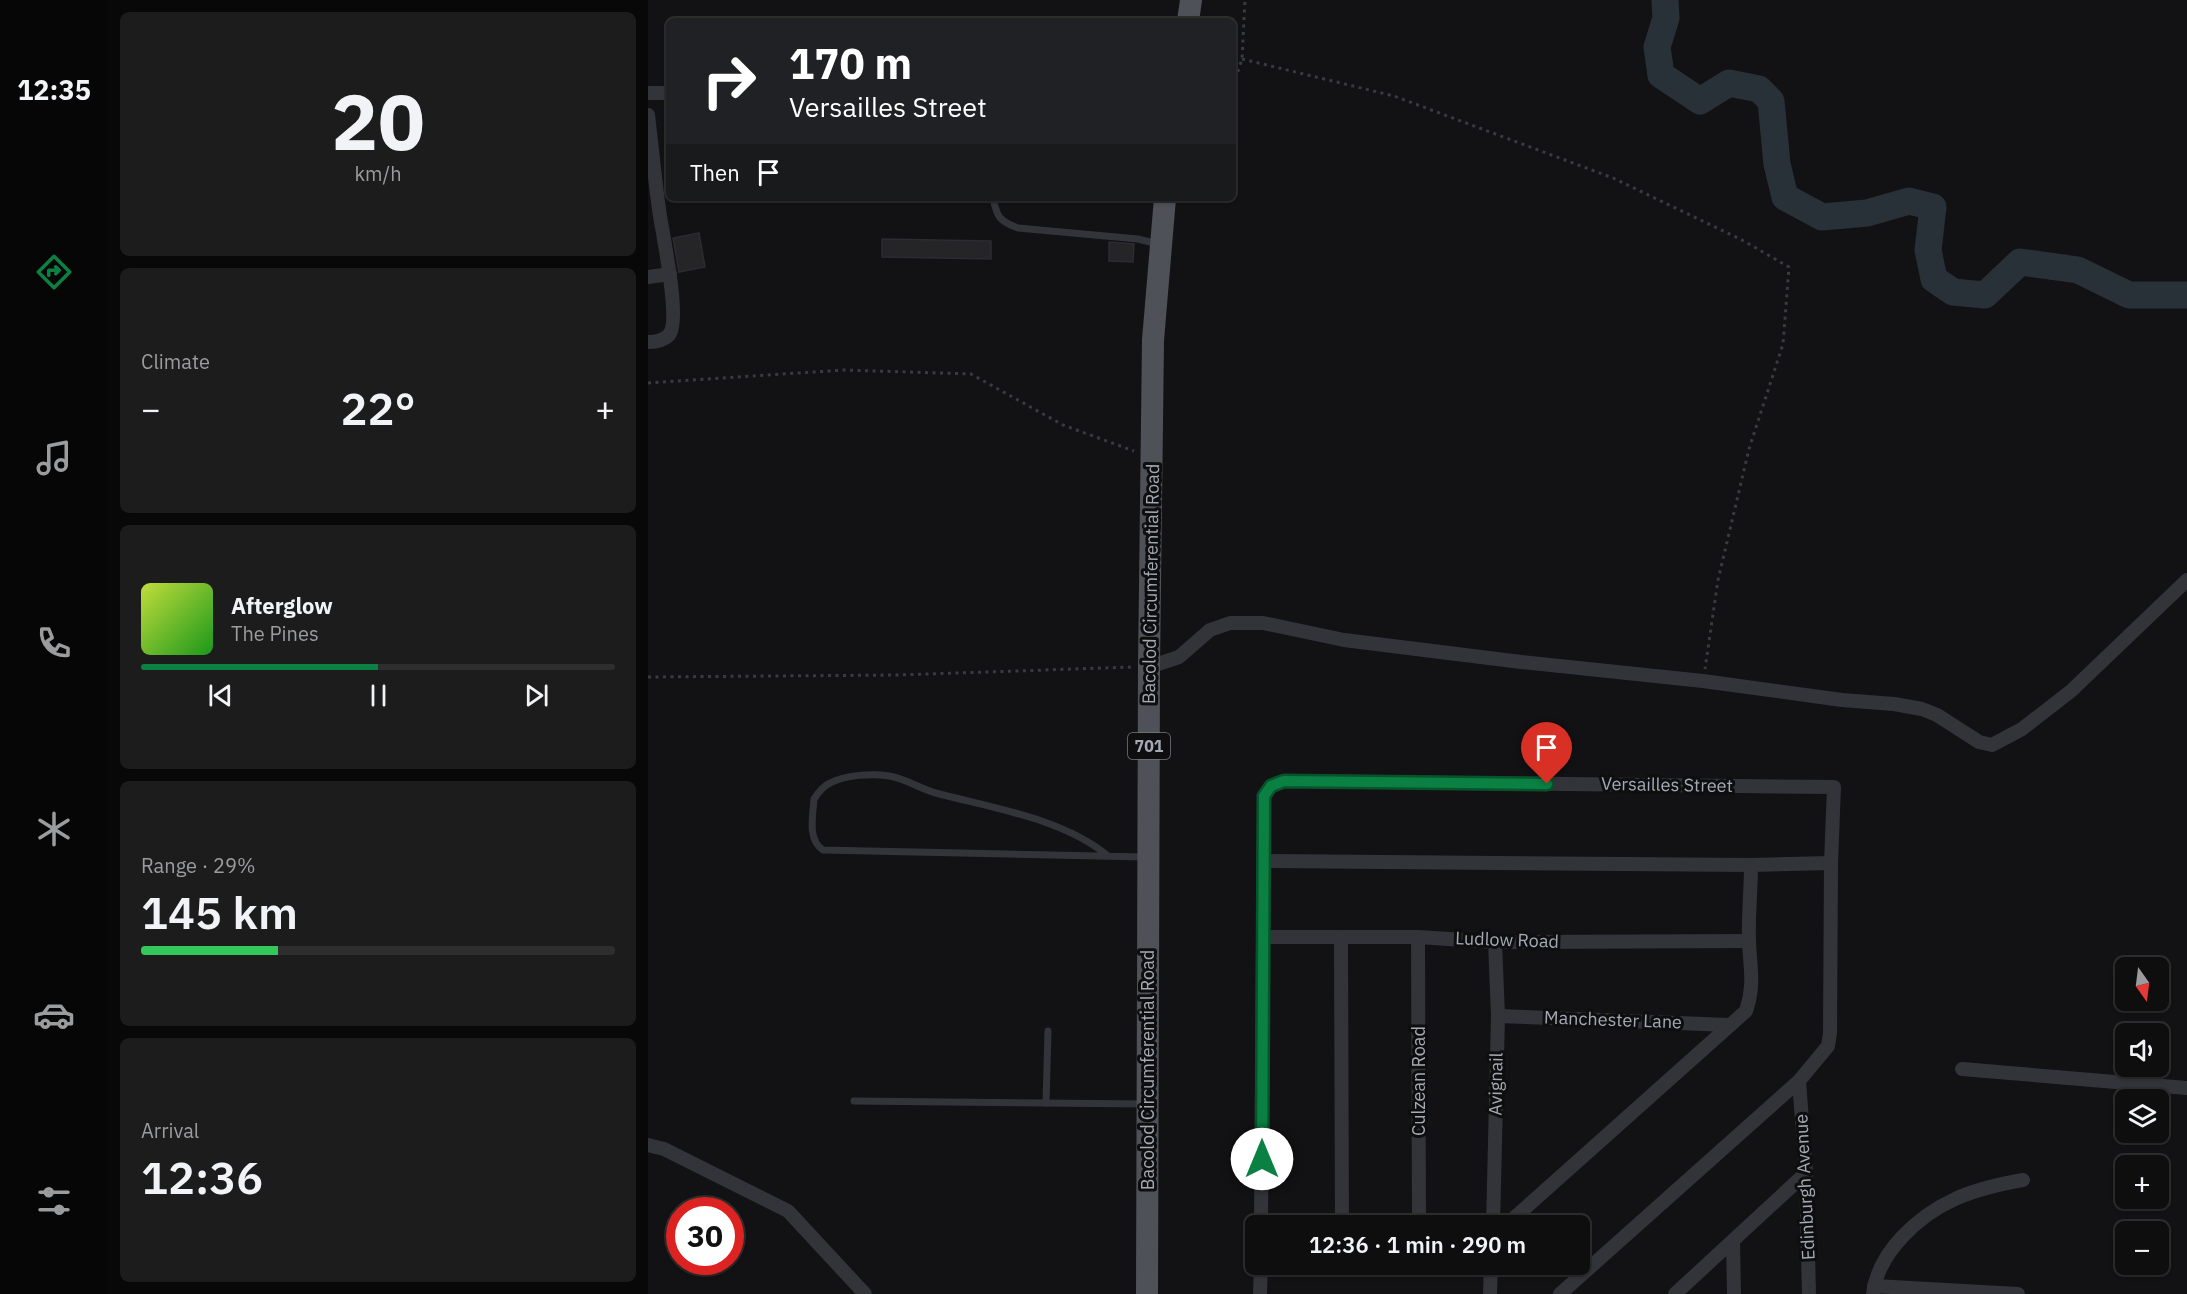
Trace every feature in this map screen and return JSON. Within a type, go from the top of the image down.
[{"type":"main road","points":[[1188,18],[1191,0]]},
{"type":"main road","name":"Bacolod Circumferential Road","points":[[1147,1294],[1149,667],[1153,340],[1165,201]]},
{"type":"street","points":[[648,93],[666,93]]},
{"type":"street","points":[[648,115],[654,216],[670,274],[673,327],[669,335],[657,341],[648,342]]},
{"type":"street","points":[[648,277],[670,274]]},
{"type":"street","points":[[1149,667],[1179,657],[1210,630],[1230,623],[1263,623],[1344,640],[1703,681],[1922,709],[1937,715],[1979,742],[1992,745],[2022,729],[2070,691],[2187,580]]},
{"type":"street","name":"Versailles Street","points":[[1264,861],[1264,796],[1271,786],[1284,781],[1834,787],[1831,863]]},
{"type":"street","points":[[1261,1215],[1264,861],[1751,865],[1831,863],[1829,1040],[1820,1059],[1799,1081],[1560,1294]]},
{"type":"street","points":[[1517,1215],[1746,1011],[1753,976],[1749,941],[1751,865]]},
{"type":"street","name":"Ludlow Road","points":[[1264,937],[1418,937],[1495,942],[1749,941]]},
{"type":"street","points":[[1341,937],[1342,1215]]},
{"type":"street","name":"Culzean Road","points":[[1418,937],[1419,1215]]},
{"type":"street","name":"Avignail","points":[[1493,1215],[1498,1016],[1495,942]]},
{"type":"street","name":"Manchester Lane","points":[[1498,1016],[1729,1025]]},
{"type":"street","points":[[1962,1069],[2187,1088]]},
{"type":"street","name":"Edinburgh Avenue","points":[[1799,1081],[1806,1173],[1809,1294]]},
{"type":"street","points":[[648,1145],[664,1149],[788,1211],[865,1294]]},
{"type":"street","points":[[1675,1294],[1806,1173]]},
{"type":"street","points":[[2018,1294],[1873,1290],[1886,1258],[1900,1240],[1926,1215],[1956,1198],[1991,1186],[2022,1180]]},
{"type":"street","points":[[1733,1241],[1734,1294]]},
{"type":"street","points":[[1260,1294],[1261,1275]]},
{"type":"street","points":[[1490,1294],[1491,1275]]},
{"type":"lane","points":[[994,201],[997,216],[1006,224],[1018,228],[1138,239],[1160,245]]},
{"type":"lane","points":[[1107,855],[1083,838],[1018,813],[935,793],[888,775],[858,777],[829,783],[814,799],[813,838],[817,846],[823,850],[1149,857]]},
{"type":"lane","points":[[1046,1103],[1048,1031]]},
{"type":"lane","points":[[854,1101],[1148,1104]]},
{"type":"path","points":[[1236,77],[1242,59],[1245,0]]},
{"type":"path","points":[[1242,59],[1394,96],[1591,170],[1743,240],[1789,267],[1783,344],[1749,449],[1720,569],[1703,681]]},
{"type":"path","points":[[648,383],[844,370],[971,374],[1063,425],[1152,458]]},
{"type":"path","points":[[648,677],[899,675],[1149,667]]},
{"type":"building","points":[[699,233],[705,267],[679,272],[673,238]]},
{"type":"building","points":[[882,239],[991,241],[991,259],[882,257]]},
{"type":"building","points":[[1109,242],[1134,244],[1133,262],[1109,261]]},
{"type":"waterway","points":[[1665,0],[1666,18],[1657,47],[1661,75],[1700,101],[1729,83],[1759,89],[1771,101],[1777,164],[1785,197],[1822,217],[1867,213],[1909,201],[1933,207],[1928,250],[1934,279],[1953,292],[1985,295],[2020,262],[2078,270],[2129,295],[2187,295]]},
{"type":"route","points":[[1262,1159],[1264,796],[1271,786],[1284,781],[1547,784]]}]
